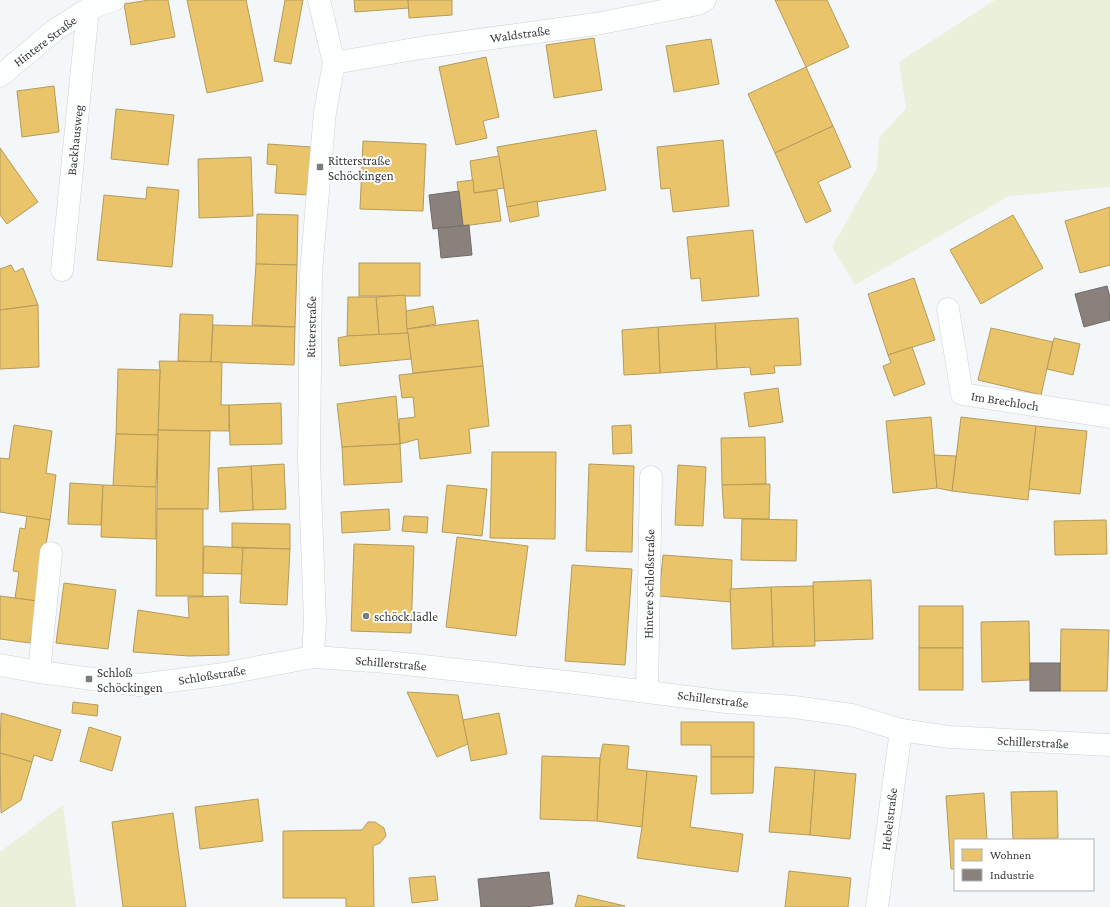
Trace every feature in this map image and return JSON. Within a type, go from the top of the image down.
[{"type":"street","name":"Hintere Straße","points":[[0,76],[55,30],[88,9],[114,0]]},
{"type":"street","name":"Ritterstraße","points":[[314,657],[315,620],[309,460],[311,272],[325,112],[334,63],[318,0]]},
{"type":"street","name":"Waldstraße","points":[[334,63],[420,48],[596,24],[700,1]]},
{"type":"street","name":"Backhausweg","points":[[62,270],[88,9]]},
{"type":"street","name":"Im Brechloch","points":[[948,309],[962,394],[1110,417]]},
{"type":"street","name":"Hintere Schloßstraße","points":[[647,691],[651,477]]},
{"type":"street","points":[[38,672],[51,553]]},
{"type":"street","name":"Schloßstraße","points":[[0,665],[38,672],[139,685],[217,675],[314,657]]},
{"type":"street","name":"Schillerstraße","points":[[314,657],[468,670],[726,702],[794,707],[852,715],[901,730],[950,738],[1110,745]]},
{"type":"street","name":"Hebelstraße","points":[[877,907],[901,730]]},
{"type":"green space","points":[[995,0],[1110,0],[1110,187],[1009,196],[855,285],[832,247],[877,168],[879,138],[906,108],[899,62]]},
{"type":"green space","points":[[63,805],[76,907],[0,907],[0,852]]},
{"type":"building: Wohnen","points":[[149,0],[168,0],[175,37],[131,45],[124,4]]},
{"type":"building: Wohnen","points":[[187,0],[246,0],[263,81],[207,93]]},
{"type":"building: Wohnen","points":[[285,0],[303,0],[291,64],[274,61]]},
{"type":"building: Wohnen","points":[[354,0],[408,0],[409,8],[355,12]]},
{"type":"building: Wohnen","points":[[408,0],[452,0],[452,15],[409,18]]},
{"type":"building: Wohnen","points":[[775,0],[827,0],[849,47],[806,67]]},
{"type":"building: Wohnen","points":[[594,38],[602,90],[554,98],[546,45]]},
{"type":"building: Wohnen","points":[[711,39],[719,84],[674,92],[666,46]]},
{"type":"building: Wohnen","points":[[486,57],[499,117],[483,121],[487,138],[456,145],[439,67]]},
{"type":"building: Wohnen","points":[[806,67],[833,126],[775,153],[748,94]]},
{"type":"building: Wohnen","points":[[54,86],[59,132],[22,137],[17,91]]},
{"type":"building: Wohnen","points":[[116,109],[174,115],[168,165],[111,159]]},
{"type":"building: Wohnen","points":[[833,126],[851,167],[818,182],[831,211],[806,223],[775,153]]},
{"type":"building: Wohnen","points":[[596,130],[606,190],[507,207],[497,147]]},
{"type":"building: Wohnen","points":[[723,140],[729,206],[673,212],[670,188],[661,189],[657,147]]},
{"type":"building: Wohnen","points":[[363,141],[426,144],[423,211],[360,209]]},
{"type":"building: Wohnen","points":[[268,144],[311,147],[308,195],[275,193],[277,165],[267,164]]},
{"type":"building: Wohnen","points":[[0,148],[38,202],[7,224],[0,215]]},
{"type":"building: Wohnen","points":[[499,156],[504,188],[474,193],[470,161]]},
{"type":"building: Wohnen","points":[[251,157],[253,216],[199,218],[198,159]]},
{"type":"building: Wohnen","points":[[473,180],[474,193],[497,190],[501,221],[463,226],[457,182]]},
{"type":"building: Wohnen","points":[[147,187],[179,190],[172,267],[97,260],[104,195],[146,199]]},
{"type":"building: Wohnen","points":[[537,201],[539,216],[510,222],[507,207]]},
{"type":"building: Wohnen","points":[[1110,207],[1110,265],[1080,273],[1065,221]]},
{"type":"building: Wohnen","points":[[257,214],[298,215],[297,265],[256,264]]},
{"type":"building: Wohnen","points":[[1013,215],[1043,268],[981,304],[950,250]]},
{"type":"building: Wohnen","points":[[753,230],[759,296],[702,301],[700,278],[691,279],[687,237]]},
{"type":"building: Wohnen","points":[[359,263],[420,263],[420,296],[359,296]]},
{"type":"building: Wohnen","points":[[256,264],[297,265],[295,327],[252,325]]},
{"type":"building: Wohnen","points":[[11,265],[15,272],[23,268],[38,305],[0,310],[0,269]]},
{"type":"building: Wohnen","points":[[914,278],[935,340],[888,355],[868,294]]},
{"type":"building: Wohnen","points":[[405,295],[408,333],[379,335],[376,297]]},
{"type":"building: Wohnen","points":[[348,297],[376,297],[379,335],[347,336]]},
{"type":"building: Wohnen","points":[[38,305],[39,367],[0,369],[0,310]]},
{"type":"building: Wohnen","points":[[433,306],[436,324],[407,329],[406,311]]},
{"type":"building: Wohnen","points":[[180,314],[213,315],[211,362],[178,361]]},
{"type":"building: Wohnen","points":[[798,318],[801,365],[774,366],[775,373],[751,375],[750,367],[717,369],[715,323]]},
{"type":"building: Wohnen","points":[[478,320],[483,366],[413,373],[407,329]]},
{"type":"building: Wohnen","points":[[715,323],[717,369],[660,373],[658,327]]},
{"type":"building: Wohnen","points":[[213,325],[295,327],[294,365],[211,362]]},
{"type":"building: Wohnen","points":[[658,327],[660,373],[624,375],[622,330]]},
{"type":"building: Wohnen","points":[[991,328],[1053,342],[1041,395],[978,380]]},
{"type":"building: Wohnen","points":[[408,333],[411,359],[340,366],[338,338],[347,336]]},
{"type":"building: Wohnen","points":[[1054,338],[1080,344],[1073,375],[1047,369]]},
{"type":"building: Wohnen","points":[[912,347],[925,384],[894,396],[883,366],[891,363],[888,355]]},
{"type":"building: Wohnen","points":[[159,361],[222,362],[221,405],[229,405],[229,431],[158,430]]},
{"type":"building: Wohnen","points":[[483,366],[489,426],[469,429],[471,453],[420,459],[418,439],[400,444],[399,419],[415,417],[413,397],[402,398],[399,375]]},
{"type":"building: Wohnen","points":[[118,369],[160,370],[158,435],[116,434]]},
{"type":"building: Wohnen","points":[[778,388],[783,422],[749,427],[744,393]]},
{"type":"building: Wohnen","points":[[396,396],[400,444],[342,447],[337,404]]},
{"type":"building: Wohnen","points":[[281,403],[282,444],[230,445],[229,405]]},
{"type":"building: Wohnen","points":[[931,417],[937,488],[893,493],[886,421]]},
{"type":"building: Wohnen","points":[[961,417],[1036,426],[1028,500],[952,491]]},
{"type":"building: Wohnen","points":[[14,425],[52,431],[46,473],[56,475],[50,520],[0,512],[0,458],[9,459]]},
{"type":"building: Wohnen","points":[[631,425],[632,453],[613,454],[612,426]]},
{"type":"building: Wohnen","points":[[1036,426],[1087,431],[1080,494],[1029,489]]},
{"type":"building: Wohnen","points":[[158,430],[210,431],[208,509],[157,509]]},
{"type":"building: Wohnen","points":[[116,434],[158,435],[156,487],[113,486]]},
{"type":"building: Wohnen","points":[[765,437],[766,484],[722,485],[721,438]]},
{"type":"building: Wohnen","points":[[400,444],[402,482],[344,485],[342,447]]},
{"type":"building: Wohnen","points":[[492,452],[556,452],[555,539],[490,538]]},
{"type":"building: Wohnen","points":[[934,455],[956,456],[952,491],[937,488]]},
{"type":"building: Wohnen","points":[[284,464],[286,509],[253,510],[251,466]]},
{"type":"building: Wohnen","points":[[589,464],[634,466],[632,552],[586,551]]},
{"type":"building: Wohnen","points":[[678,465],[706,467],[703,526],[675,525]]},
{"type":"building: Wohnen","points":[[251,466],[253,510],[220,512],[218,468]]},
{"type":"building: Wohnen","points":[[70,483],[103,485],[101,525],[68,524]]},
{"type":"building: Wohnen","points":[[770,484],[769,519],[724,518],[722,485]]},
{"type":"building: Wohnen","points":[[103,485],[156,487],[156,539],[101,537]]},
{"type":"building: Wohnen","points":[[447,485],[487,489],[482,536],[442,532]]},
{"type":"building: Wohnen","points":[[157,509],[203,509],[203,596],[156,596]]},
{"type":"building: Wohnen","points":[[389,509],[390,530],[342,533],[341,512]]},
{"type":"building: Wohnen","points":[[27,516],[50,520],[37,601],[15,598],[19,572],[13,571],[20,528],[25,529]]},
{"type":"building: Wohnen","points":[[404,516],[428,517],[427,533],[402,531]]},
{"type":"building: Wohnen","points":[[742,519],[797,520],[796,561],[741,560]]},
{"type":"building: Wohnen","points":[[1106,520],[1107,554],[1055,555],[1054,521]]},
{"type":"building: Wohnen","points":[[232,523],[290,524],[290,549],[232,547]]},
{"type":"building: Wohnen","points":[[457,537],[528,546],[516,636],[446,627]]},
{"type":"building: Wohnen","points":[[354,544],[414,546],[411,633],[351,631]]},
{"type":"building: Wohnen","points":[[204,546],[243,548],[242,574],[203,573]]},
{"type":"building: Wohnen","points":[[243,548],[290,549],[287,605],[240,603]]},
{"type":"building: Wohnen","points":[[663,555],[732,560],[731,602],[659,596]]},
{"type":"building: Wohnen","points":[[572,565],[632,569],[625,665],[565,661]]},
{"type":"building: Wohnen","points":[[871,580],[873,639],[814,641],[813,582]]},
{"type":"building: Wohnen","points":[[64,583],[116,590],[108,649],[56,643]]},
{"type":"building: Wohnen","points":[[813,586],[815,646],[773,647],[771,587]]},
{"type":"building: Wohnen","points":[[771,587],[773,647],[732,649],[730,589]]},
{"type":"building: Wohnen","points":[[0,596],[37,601],[30,643],[0,639]]},
{"type":"building: Wohnen","points":[[228,596],[229,655],[189,656],[133,652],[138,610],[189,618],[188,597]]},
{"type":"building: Wohnen","points":[[919,606],[963,606],[963,648],[919,648]]},
{"type":"building: Wohnen","points":[[1029,621],[1030,680],[982,682],[981,622]]},
{"type":"building: Wohnen","points":[[1061,629],[1109,630],[1107,691],[1060,691]]},
{"type":"building: Wohnen","points":[[919,648],[963,648],[963,690],[919,690]]},
{"type":"building: Wohnen","points":[[407,692],[458,695],[468,744],[437,757]]},
{"type":"building: Wohnen","points":[[73,702],[98,705],[97,716],[72,713]]},
{"type":"building: Wohnen","points":[[1,713],[61,730],[52,761],[34,755],[32,762],[0,753]]},
{"type":"building: Wohnen","points":[[499,713],[507,754],[471,761],[463,720]]},
{"type":"building: Wohnen","points":[[681,722],[754,722],[754,757],[711,757],[711,745],[681,745]]},
{"type":"building: Wohnen","points":[[89,727],[121,737],[112,771],[80,761]]},
{"type":"building: Wohnen","points":[[603,744],[629,746],[627,769],[647,771],[642,827],[597,821],[600,758]]},
{"type":"building: Wohnen","points":[[0,753],[32,762],[21,800],[1,813]]},
{"type":"building: Wohnen","points":[[542,756],[600,758],[597,821],[540,819]]},
{"type":"building: Wohnen","points":[[711,757],[754,757],[753,793],[711,794]]},
{"type":"building: Wohnen","points":[[775,767],[815,770],[810,835],[769,832]]},
{"type":"building: Wohnen","points":[[815,770],[856,774],[850,839],[810,835]]},
{"type":"building: Wohnen","points":[[647,771],[697,776],[690,827],[743,834],[738,872],[637,858],[642,827]]},
{"type":"building: Wohnen","points":[[1057,791],[1058,838],[1013,839],[1011,792]]},
{"type":"building: Wohnen","points":[[984,793],[987,839],[954,839],[954,869],[951,869],[946,796]]},
{"type":"building: Wohnen","points":[[258,799],[263,841],[200,849],[195,807]]},
{"type":"building: Wohnen","points":[[173,813],[186,907],[123,907],[112,822]]},
{"type":"building: Wohnen","points":[[368,822],[375,822],[384,828],[386,836],[380,843],[373,846],[374,907],[346,907],[346,898],[283,898],[283,831],[362,830]]},
{"type":"building: Wohnen","points":[[789,871],[851,878],[848,907],[785,907]]},
{"type":"building: Wohnen","points":[[435,876],[438,900],[412,903],[409,878]]},
{"type":"building: Wohnen","points":[[578,895],[625,906],[575,907]]},
{"type":"building: Industrie","points":[[459,191],[463,226],[433,229],[429,195]]},
{"type":"building: Industrie","points":[[469,225],[472,255],[441,258],[438,228]]},
{"type":"building: Industrie","points":[[1107,286],[1110,297],[1110,320],[1084,327],[1075,294]]},
{"type":"building: Industrie","points":[[1030,663],[1060,663],[1060,691],[1030,691]]},
{"type":"building: Industrie","points":[[549,872],[553,904],[524,907],[481,907],[478,879]]},
{"type":"place","name":"Ritterstraße Schöckingen","points":[[320,167]]},
{"type":"place","name":"schöck.lädle","points":[[366,616]]},
{"type":"place","name":"Schloß Schöckingen","points":[[89,679]]}]
